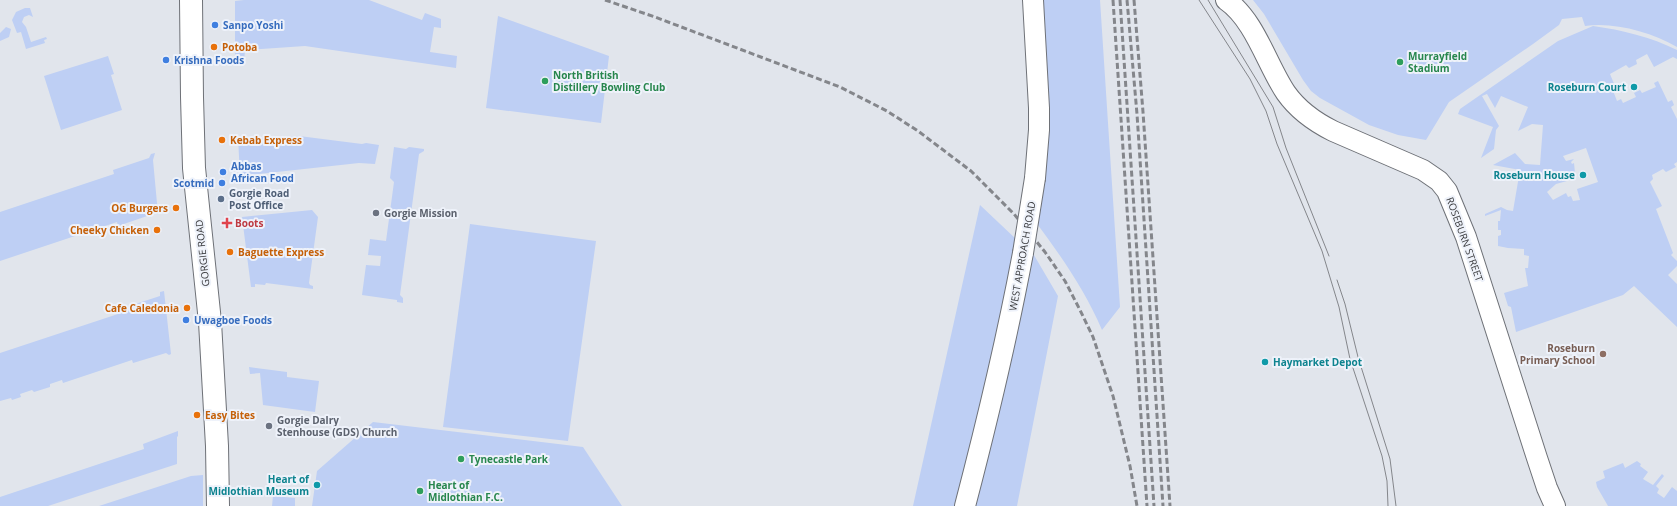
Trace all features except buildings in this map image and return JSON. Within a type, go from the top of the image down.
[{"type":"main road","name":"GORGIE ROAD","points":[[191,0],[194,168],[210,322],[218,506]]},
{"type":"street","name":"WEST APPROACH ROAD","points":[[965,506],[989,413],[1009,325],[1023,253],[1035,178],[1039,136],[1039,108],[1033,0]]},
{"type":"street","name":"ROSEBURN STREET","points":[[1226,0],[1233,4],[1247,24],[1285,92],[1302,111],[1322,126],[1333,132],[1423,170],[1439,181],[1447,191],[1466,237],[1537,458],[1555,506]]},
{"type":"shaded area","points":[[369,0],[422,20],[425,13],[441,19],[441,28],[434,27],[430,52],[457,56],[456,68],[305,46],[245,50],[244,62],[235,62],[235,1]]},
{"type":"shaded area","points":[[1043,0],[1100,0],[1120,307],[1102,330],[1088,301],[1072,274],[1035,221],[1047,103]]},
{"type":"shaded area","name":"Murrayfield Stadium","points":[[1253,0],[1677,0],[1677,47],[1632,29],[1608,25],[1585,26],[1582,17],[1562,19],[1559,25],[1449,102],[1426,140],[1398,135],[1369,125],[1320,98],[1311,91],[1264,14]]},
{"type":"shaded area","points":[[25,8],[30,8],[33,17],[29,15],[24,17],[22,22],[26,27],[31,42],[46,37],[47,39],[44,40],[45,43],[26,49],[21,32],[17,33],[12,20],[16,12]]},
{"type":"shaded area","points":[[498,16],[609,56],[601,123],[486,108]]},
{"type":"shaded area","points":[[1593,26],[1657,41],[1677,50],[1677,59],[1673,57],[1654,67],[1647,54],[1636,60],[1637,64],[1629,68],[1626,65],[1610,74],[1615,86],[1612,88],[1617,101],[1621,99],[1623,103],[1636,97],[1634,93],[1640,90],[1642,93],[1656,87],[1654,83],[1658,81],[1668,102],[1672,100],[1674,105],[1671,107],[1677,119],[1677,162],[1674,164],[1676,167],[1666,172],[1663,169],[1652,175],[1653,179],[1650,182],[1662,206],[1656,209],[1673,253],[1671,255],[1677,261],[1677,266],[1668,275],[1677,284],[1677,327],[1634,286],[1623,295],[1516,332],[1511,307],[1508,306],[1504,293],[1528,286],[1525,268],[1528,268],[1529,256],[1524,255],[1524,249],[1498,246],[1498,236],[1501,235],[1501,230],[1498,230],[1498,221],[1500,221],[1501,210],[1485,216],[1485,214],[1501,207],[1513,211],[1520,170],[1493,165],[1515,153],[1525,164],[1540,165],[1543,125],[1532,124],[1518,131],[1528,107],[1501,96],[1495,108],[1487,94],[1482,96],[1499,126],[1496,130],[1494,149],[1481,158],[1493,127],[1458,114],[1460,109],[1558,41]],"holes":[[[1586,148],[1598,182],[1577,189],[1580,200],[1573,201],[1571,196],[1568,197],[1566,193],[1553,200],[1547,192],[1556,184],[1567,181],[1566,177],[1575,173],[1574,163],[1572,164],[1571,162],[1574,159],[1566,161],[1563,156]]]},
{"type":"shaded area","points":[[6,27],[11,29],[9,37],[0,41],[0,33]]},
{"type":"shaded area","points":[[108,56],[114,74],[111,75],[122,110],[61,130],[44,76]]},
{"type":"shaded area","points":[[299,136],[379,145],[375,164],[359,163],[240,176],[238,137],[241,138],[242,141],[262,140],[262,138]]},
{"type":"shaded area","points":[[394,147],[424,149],[424,151],[419,154],[400,295],[403,298],[403,303],[397,302],[397,300],[362,295],[366,265],[380,266],[381,256],[368,255],[370,239],[386,241],[394,182],[390,178]]},
{"type":"shaded area","points":[[155,153],[153,160],[158,214],[153,214],[118,226],[117,222],[0,261],[0,212],[114,174],[113,170],[149,158],[151,154]]},
{"type":"shaded area","points":[[980,205],[1017,240],[995,340],[955,506],[913,506]]},
{"type":"shaded area","points":[[312,210],[318,217],[309,283],[313,286],[313,289],[266,283],[265,285],[255,284],[255,287],[251,287],[242,217]]},
{"type":"shaded area","points":[[470,224],[596,241],[568,441],[443,427]]},
{"type":"shaded area","points":[[1031,250],[1058,296],[1017,506],[975,506]]},
{"type":"shaded area","points":[[164,291],[171,354],[169,355],[166,353],[133,363],[132,360],[63,383],[62,380],[50,384],[50,387],[34,392],[32,390],[20,394],[21,397],[12,400],[11,398],[0,401],[0,353],[121,313],[120,309],[160,296],[160,292]]},
{"type":"shaded area","points":[[249,367],[287,372],[287,377],[319,381],[315,412],[263,405],[260,373],[250,374]]},
{"type":"shaded area","name":"Tynecastle Park","points":[[373,422],[583,447],[622,506],[312,506],[317,471]]},
{"type":"shaded area","points":[[178,431],[177,464],[48,506],[0,506],[0,497],[144,449],[143,444]]},
{"type":"shaded area","points":[[1637,461],[1641,464],[1640,466],[1648,472],[1643,479],[1653,485],[1662,474],[1664,476],[1656,486],[1659,489],[1657,493],[1664,498],[1672,487],[1677,491],[1677,506],[1608,506],[1597,487],[1596,482],[1605,478],[1603,471],[1623,463],[1625,468]]},
{"type":"shaded area","points":[[203,475],[203,506],[99,506],[191,476]]},
{"type":"shaded area","points":[[273,496],[295,498],[295,506],[272,506]]},
{"type":"tram line","points":[[1199,0],[1250,79],[1266,111],[1277,144],[1322,251],[1339,307],[1350,359],[1382,456],[1387,481],[1388,506]]},
{"type":"tram line","points":[[1208,0],[1273,107],[1286,148],[1329,256]]},
{"type":"tram line","points":[[1337,280],[1345,304],[1358,357],[1390,459],[1396,506]]},
{"type":"railway","points":[[605,0],[655,17],[840,87],[887,111],[918,131],[971,171],[1014,214],[1045,252],[1065,281],[1080,310],[1093,337],[1113,396],[1130,466],[1137,506]]},
{"type":"railway","points":[[1113,0],[1147,506]]},
{"type":"railway","points":[[1120,0],[1154,506]]},
{"type":"railway","points":[[1127,0],[1137,114],[1163,506]]},
{"type":"railway","points":[[1134,0],[1170,506]]},
{"type":"place","name":"Sanpo Yoshi","points":[[215,25]]},
{"type":"place","name":"Potoba","points":[[214,47]]},
{"type":"place","name":"Krishna Foods","points":[[166,60]]},
{"type":"place","name":"Murrayfield Stadium","points":[[1400,62]]},
{"type":"place","name":"North British Distillery Bowling Club","points":[[545,81]]},
{"type":"place","name":"Roseburn Court","points":[[1634,87]]},
{"type":"place","name":"Kebab Express","points":[[222,140]]},
{"type":"place","name":"Abbas African Food","points":[[223,172]]},
{"type":"place","name":"Roseburn House","points":[[1583,175]]},
{"type":"place","name":"Scotmid","points":[[222,183]]},
{"type":"place","name":"Gorgie Road Post Office","points":[[221,199]]},
{"type":"place","name":"OG Burgers","points":[[176,208]]},
{"type":"place","name":"Gorgie Mission","points":[[376,213]]},
{"type":"place","name":"Boots","points":[[227,223]]},
{"type":"place","name":"Cheeky Chicken","points":[[157,230]]},
{"type":"place","name":"Baguette Express","points":[[230,252]]},
{"type":"place","name":"Cafe Caledonia","points":[[187,308]]},
{"type":"place","name":"Uwagboe Foods","points":[[186,320]]},
{"type":"place","name":"Roseburn Primary School","points":[[1603,354]]},
{"type":"place","name":"Haymarket Depot","points":[[1265,362]]},
{"type":"place","name":"Easy Bites","points":[[197,415]]},
{"type":"place","name":"Gorgie Dalry Stenhouse (GDS) Church","points":[[269,426]]},
{"type":"place","name":"Tynecastle Park","points":[[461,459]]},
{"type":"place","name":"Heart of Midlothian Museum","points":[[317,485]]},
{"type":"place","name":"Heart of Midlothian F.C.","points":[[420,491]]}]
